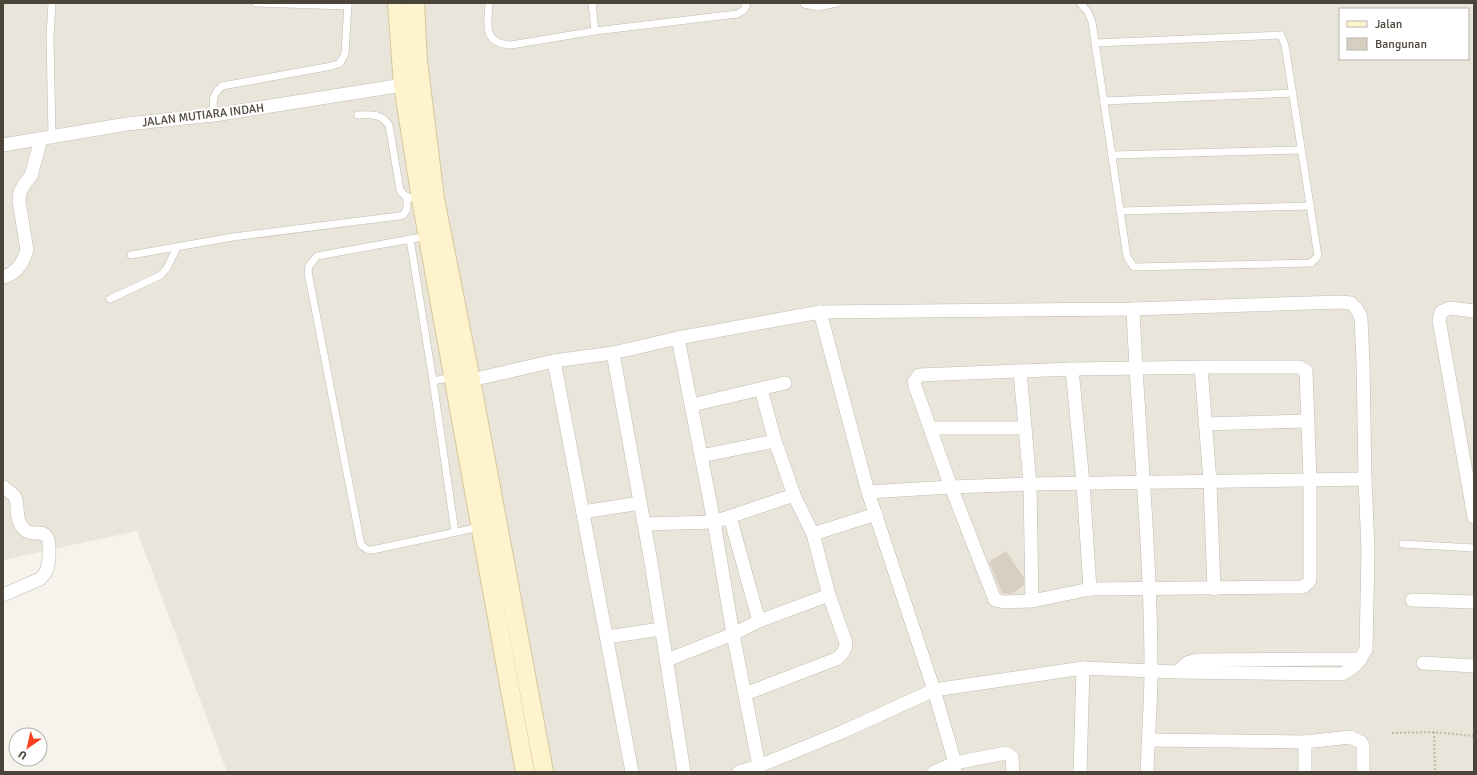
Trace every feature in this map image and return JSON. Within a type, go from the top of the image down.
[{"type":"main road","points":[[397,3],[403,85],[421,198],[471,380],[544,772]]},
{"type":"main road","points":[[415,3],[418,61],[421,198],[419,238],[454,377],[525,772]]},
{"type":"street","name":"JALAN MUTIARA INDAH","points":[[3,145],[127,124],[214,115],[403,85]]},
{"type":"street","points":[[3,277],[16,271],[27,250],[19,201],[20,192],[25,183],[32,176],[47,138]]},
{"type":"street","points":[[471,380],[554,361],[613,353],[678,338],[820,312],[1134,309],[1340,302],[1351,303],[1358,309],[1361,318],[1363,363],[1368,551],[1366,649],[1354,668],[1342,674],[1177,672],[1083,668],[934,690],[842,732],[759,766],[739,772]]},
{"type":"street","points":[[1474,311],[1450,308],[1441,312],[1439,320],[1472,493],[1474,517]]},
{"type":"street","points":[[1134,309],[1149,589],[1151,670],[1147,772]]},
{"type":"street","points":[[820,312],[868,492],[934,690],[955,768]]},
{"type":"street","points":[[678,338],[692,405],[733,634],[759,766]]},
{"type":"street","points":[[613,353],[644,524],[684,772]]},
{"type":"street","points":[[554,361],[632,772]]},
{"type":"street","points":[[1298,366],[1306,371],[1310,480],[1310,580],[1303,587],[1090,590],[1032,601],[1004,602],[995,600],[951,487],[915,386],[916,378],[919,375],[1072,368],[1136,368],[1298,366]]},
{"type":"street","points":[[1201,367],[1210,482],[1214,589]]},
{"type":"street","points":[[1072,368],[1083,483],[1090,590]]},
{"type":"street","points":[[1020,371],[1030,484],[1032,601]]},
{"type":"street","points":[[692,405],[785,384]]},
{"type":"street","points":[[745,694],[836,659],[843,654],[846,648],[846,643],[829,595],[813,534],[794,495],[774,441],[762,389]]},
{"type":"street","points":[[1206,424],[1308,421]]},
{"type":"street","points":[[930,428],[1025,428]]},
{"type":"street","points":[[701,456],[774,441]]},
{"type":"street","points":[[868,492],[1030,484],[1365,479]]},
{"type":"street","points":[[3,488],[12,494],[16,500],[16,514],[21,525],[27,532],[32,534],[41,533],[46,536],[49,541],[49,564],[44,576],[40,579],[3,594]]},
{"type":"street","points":[[644,524],[714,522],[794,495]]},
{"type":"street","points":[[583,512],[640,503]]},
{"type":"street","points":[[813,534],[876,514]]},
{"type":"street","points":[[730,517],[759,621]]},
{"type":"street","points":[[667,660],[733,634],[759,621],[829,595]]},
{"type":"street","points":[[1412,600],[1474,602]]},
{"type":"street","points":[[607,637],[661,629]]},
{"type":"street","points":[[1423,664],[1474,666]]},
{"type":"street","points":[[1080,772],[1083,668]]},
{"type":"street","points":[[1148,740],[1305,742],[1350,737],[1361,742],[1363,746],[1363,772]]},
{"type":"street","points":[[1305,742],[1305,772]]},
{"type":"street","points":[[934,772],[955,768],[1006,753],[1012,757],[1013,772]]},
{"type":"lane","points":[[47,138],[52,3]]},
{"type":"lane","points":[[214,115],[213,100],[215,92],[222,86],[332,66],[340,63],[345,54],[348,4],[256,3]]},
{"type":"lane","points":[[488,3],[488,33],[491,39],[502,44],[511,45],[595,31],[737,14],[744,10],[747,3]]},
{"type":"lane","points":[[592,3],[595,31]]},
{"type":"lane","points":[[804,3],[818,7],[837,3]]},
{"type":"lane","points":[[1080,3],[1088,12],[1092,22],[1095,43],[1104,101],[1127,257],[1134,267],[1311,263],[1318,256],[1285,45],[1281,35],[1095,43]]},
{"type":"lane","points":[[1104,101],[1293,93]]},
{"type":"lane","points":[[358,115],[376,115],[382,118],[389,125],[400,190],[402,193],[421,198]]},
{"type":"lane","points":[[1112,155],[1301,150]]},
{"type":"lane","points":[[131,255],[233,237],[399,216],[403,215],[407,209],[421,198]]},
{"type":"lane","points":[[1120,211],[1310,206]]},
{"type":"lane","points":[[455,532],[433,381],[419,238],[317,256],[309,266],[308,272],[361,545],[368,550],[372,550],[481,527]]},
{"type":"lane","points":[[110,299],[161,275],[168,268],[177,247]]},
{"type":"lane","points":[[433,381],[454,377]]},
{"type":"lane","points":[[1403,544],[1474,548]]},
{"type":"path","points":[[1392,733],[1434,732],[1474,736]]},
{"type":"path","points":[[1434,732],[1435,772]]},
{"type":"shaded area","points":[[3,3],[1474,3],[1474,772],[227,772],[137,531],[3,560]]},
{"type":"building","points":[[1006,551],[1024,578],[1024,585],[1011,594],[1002,593],[989,562]]}]
